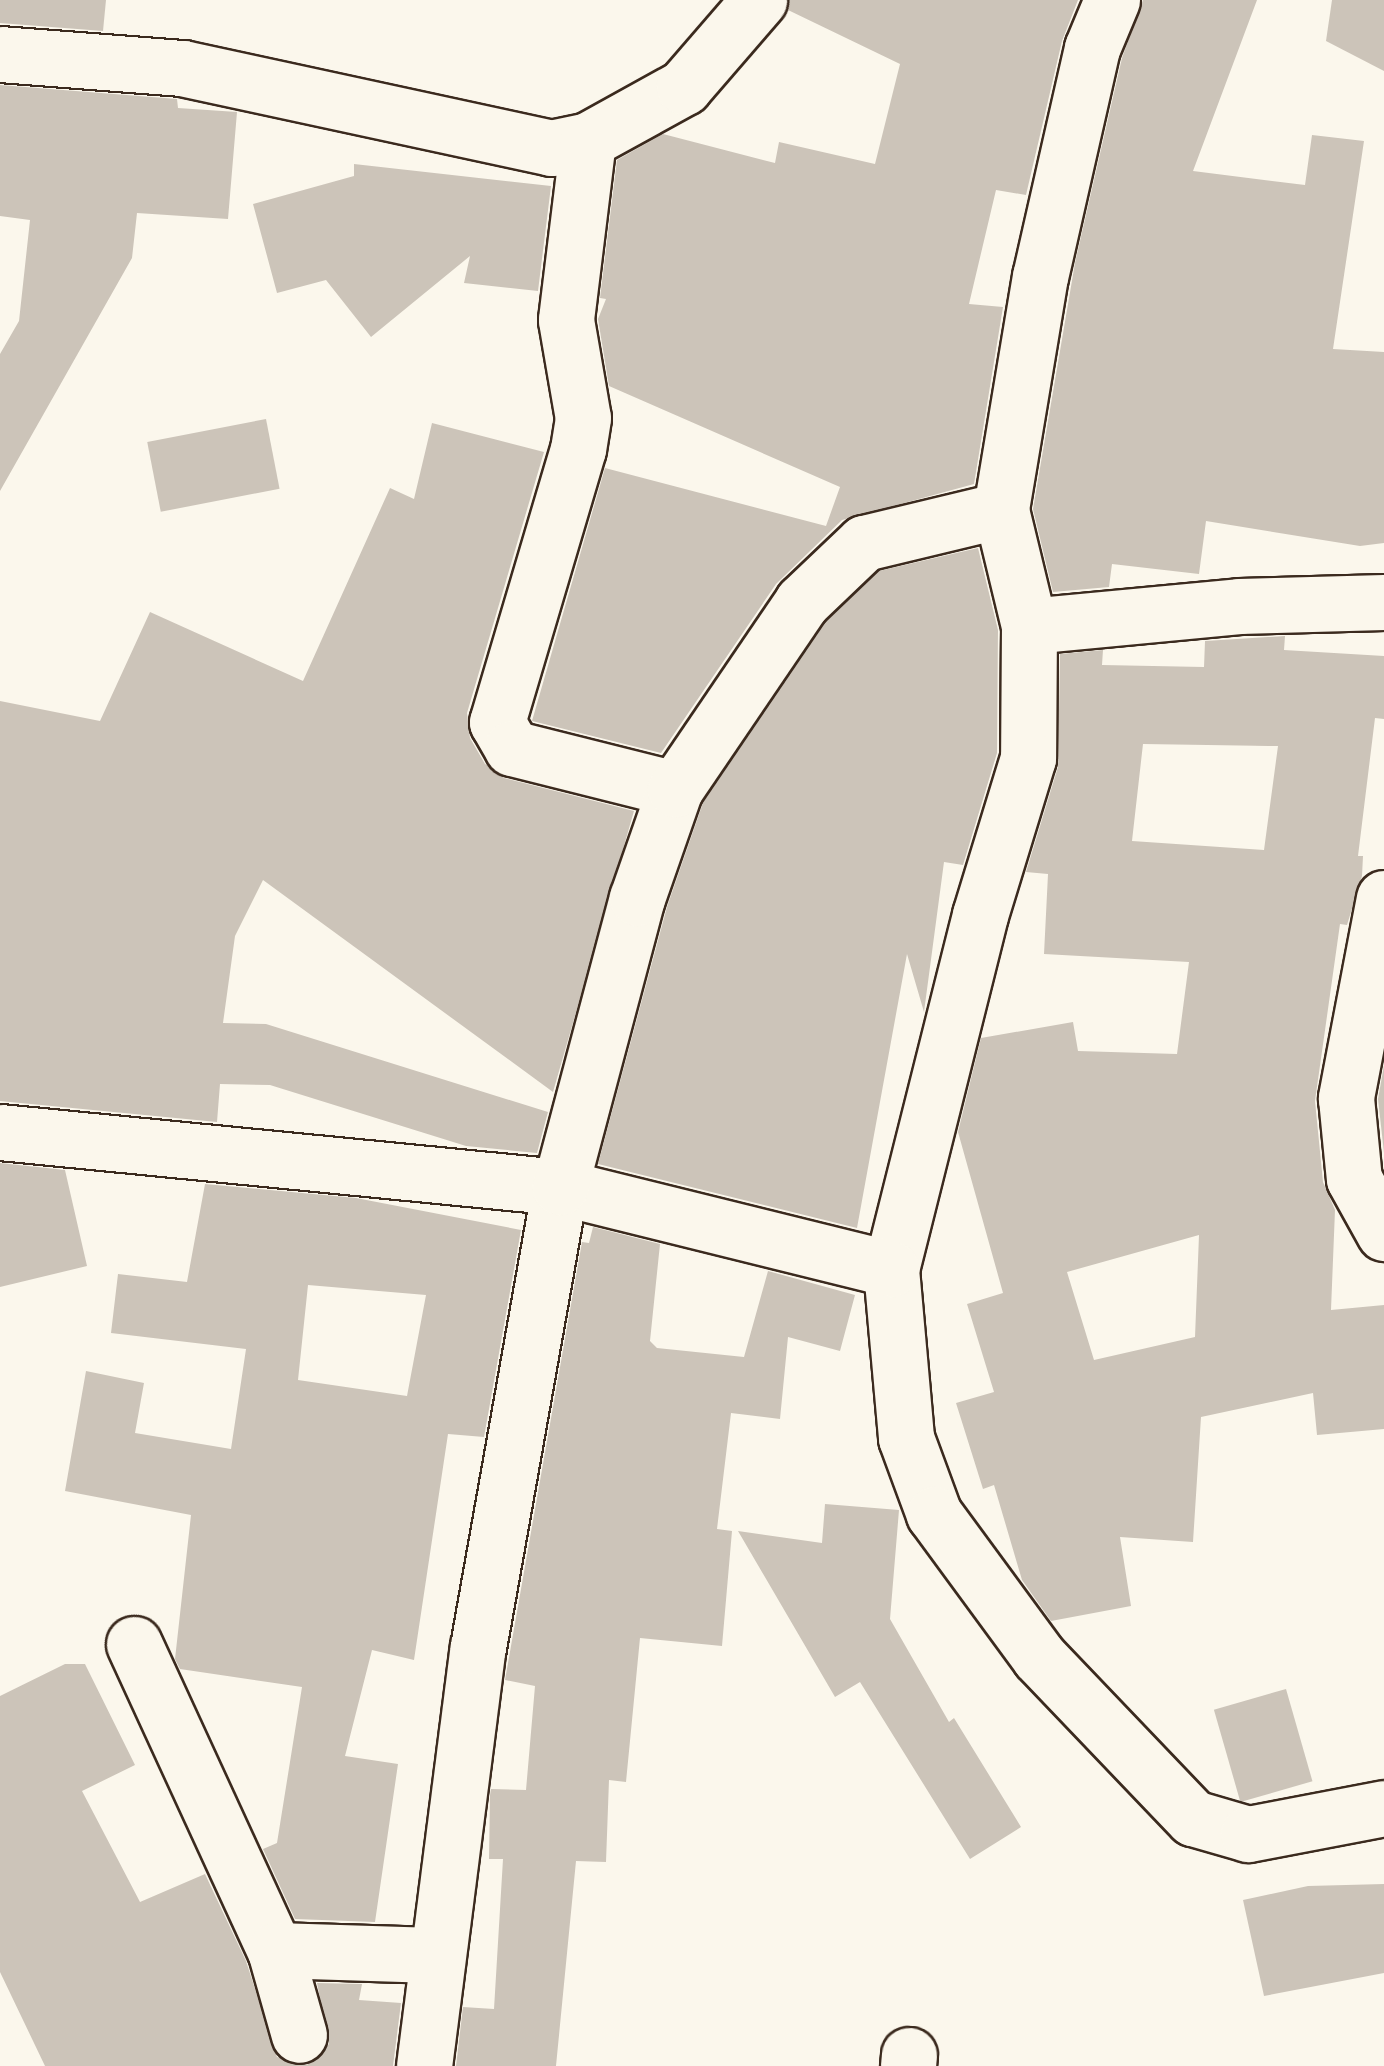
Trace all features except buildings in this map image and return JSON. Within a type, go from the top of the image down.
[{"type":"street","points":[[0,54],[182,68],[550,148],[588,140],[684,87],[759,0]]},
{"type":"street","points":[[1112,0],[1092,48],[1040,276],[1001,510],[1028,626],[1028,758],[980,915],[891,1270],[906,1438],[934,1514],[1039,1657],[1193,1818],[1217,1829],[1280,1831],[1384,1808]]},
{"type":"street","points":[[588,140],[566,320],[580,390],[581,434],[497,722],[512,748],[675,789]]},
{"type":"street","points":[[424,2066],[435,1955],[478,1647],[560,1187],[637,898],[675,789],[802,602],[864,543],[1001,510]]},
{"type":"street","points":[[1028,626],[1384,602]]},
{"type":"street","points":[[1384,898],[1346,1098],[1354,1179],[1384,1233]]},
{"type":"street","points":[[0,1132],[560,1187],[891,1270]]},
{"type":"street","points":[[134,1644],[275,1950],[299,2035]]},
{"type":"street","points":[[275,1950],[435,1955]]}]
